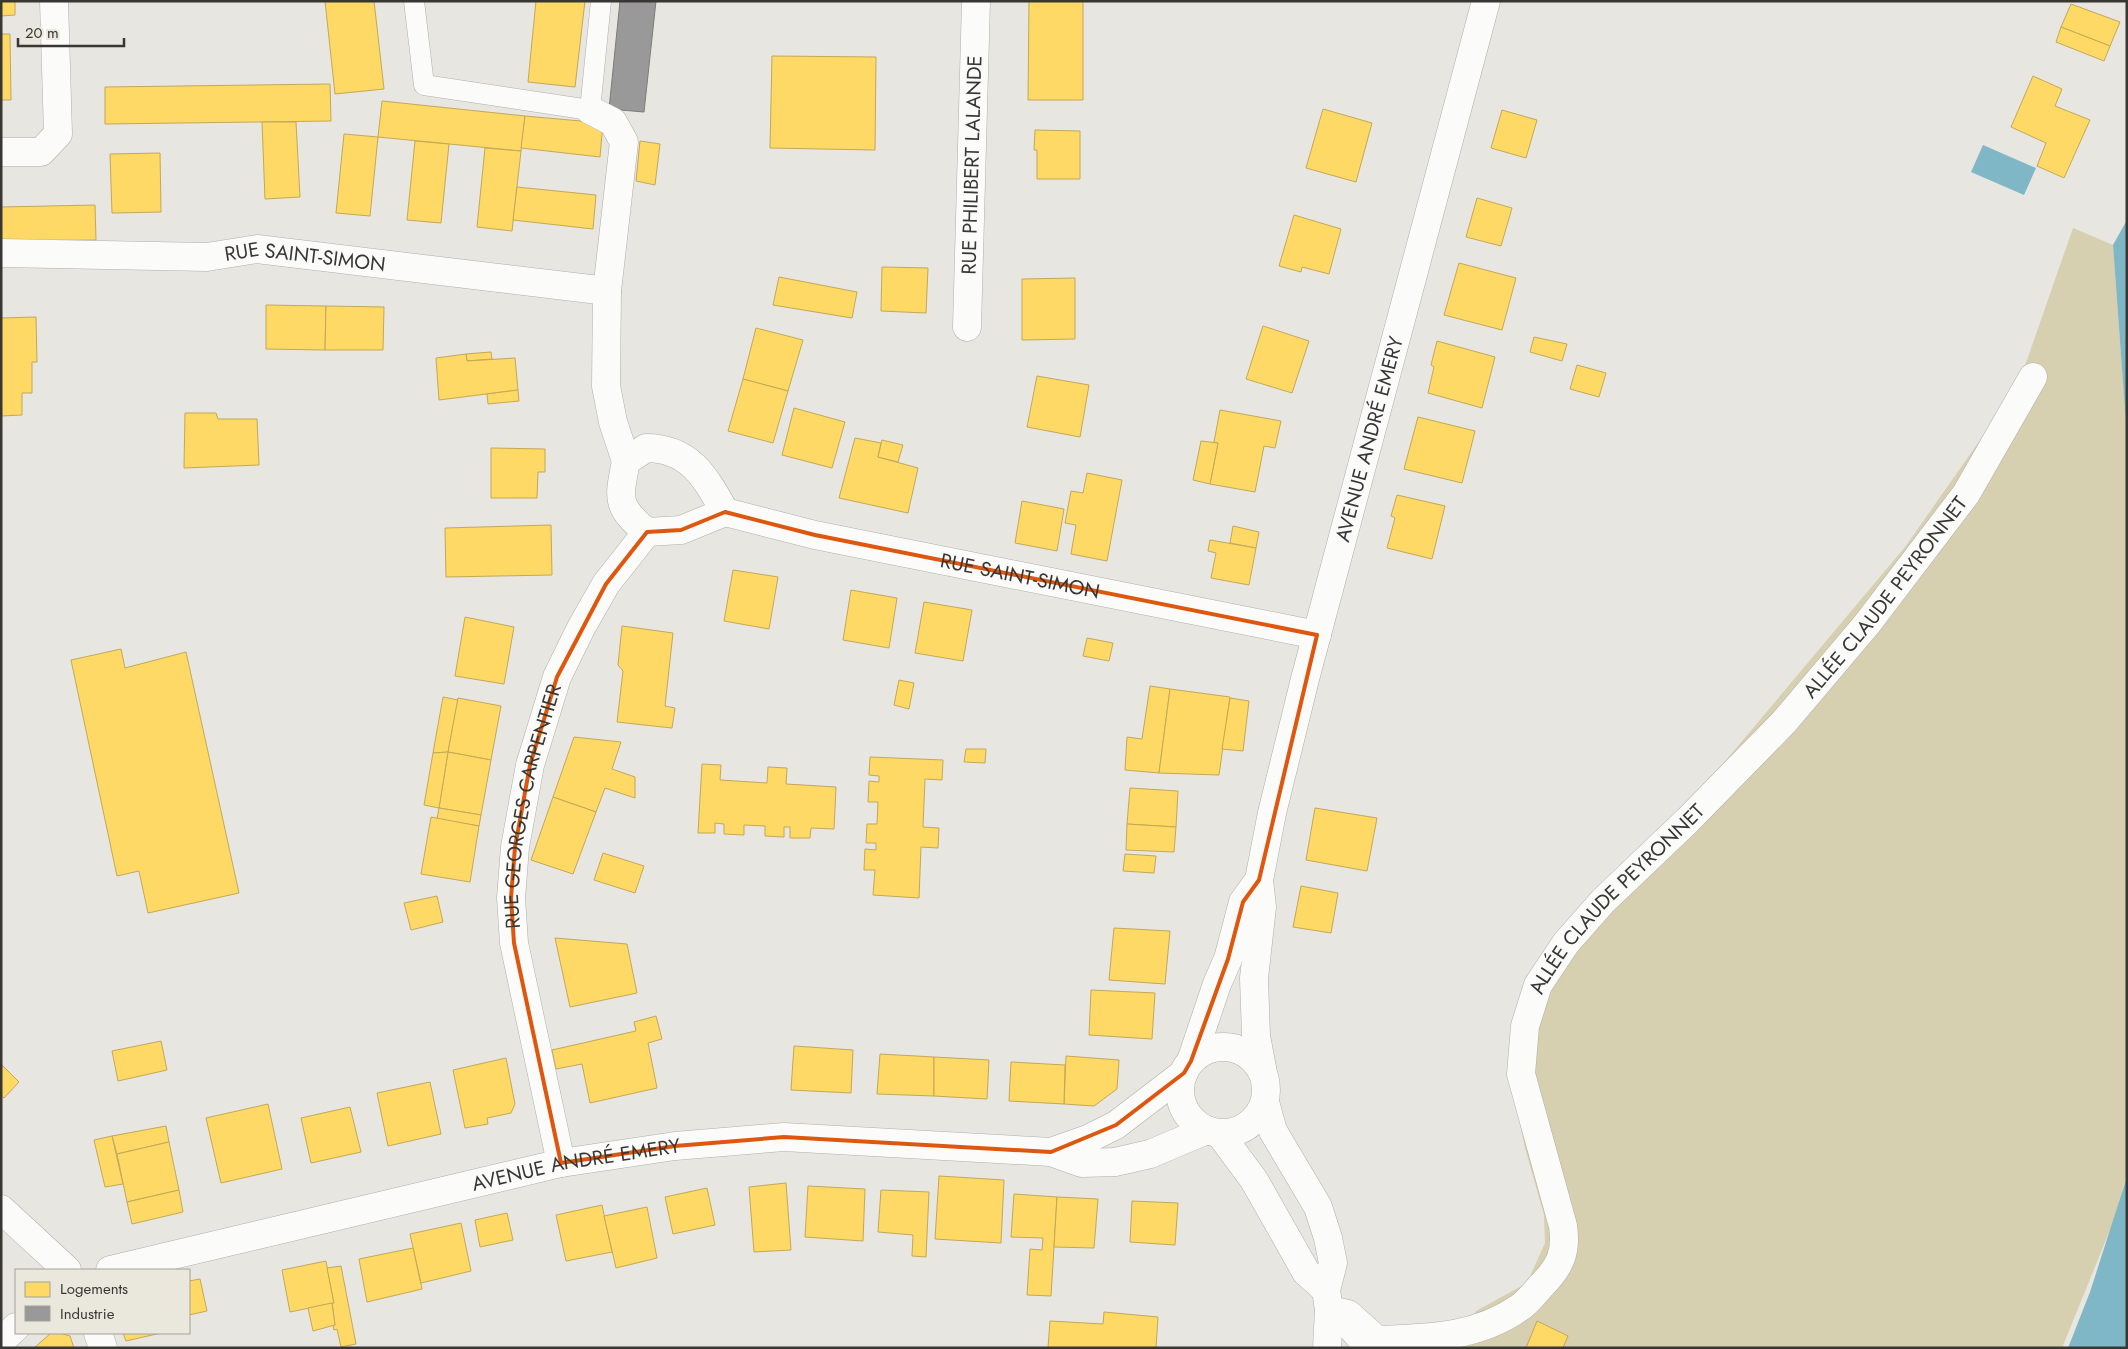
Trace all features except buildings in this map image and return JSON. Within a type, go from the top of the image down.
[{"type":"street","points":[[1,152],[41,152],[58,134],[54,1]]},
{"type":"street","name":"RUE PHILIBERT LALANDE","points":[[968,327],[976,1]]},
{"type":"street","name":"AVENUE ANDRÉ EMERY","points":[[1262,1073],[1256,1036],[1254,985],[1262,908],[1259,880],[1272,813],[1317,635],[1486,1]]},
{"type":"street","points":[[590,110],[613,122],[624,142],[607,292],[606,386],[613,422],[626,461],[620,493],[625,511],[647,532],[681,530],[725,512],[707,479],[685,458],[662,448],[646,448],[626,461]]},
{"type":"street","name":"RUE SAINT-SIMON","points":[[1,253],[207,257],[257,249],[607,292]]},
{"type":"street","name":"ALLÉE CLAUDE PEYRONNET","points":[[1328,1300],[1348,1314],[1376,1340],[1439,1337],[1466,1333],[1492,1324],[1520,1308],[1546,1281],[1561,1260],[1566,1244],[1563,1226],[1521,1074],[1524,1026],[1538,985],[1566,943],[1603,901],[1688,820],[1777,729],[1867,624],[1966,494],[2033,377]]},
{"type":"street","name":"RUE SAINT-SIMON","points":[[725,512],[815,535],[1317,635]]},
{"type":"street","name":"RUE GEORGES CARPENTIER","points":[[561,1163],[514,943],[511,898],[515,847],[530,765],[557,677],[580,628],[606,584],[647,532]]},
{"type":"street","name":"AVENUE ANDRÉ EMERY","points":[[1051,1152],[1088,1139],[1116,1125],[1188,1067],[1214,992],[1228,959],[1243,902],[1259,880]]},
{"type":"street","points":[[1213,1132],[1235,1132],[1248,1126],[1259,1115],[1265,1102],[1267,1087],[1262,1073],[1254,1060],[1243,1052],[1228,1048],[1214,1048],[1202,1053],[1188,1067],[1181,1086],[1181,1100],[1186,1112],[1195,1123],[1213,1132],[1254,1180],[1306,1272],[1328,1300]]},
{"type":"street","points":[[1265,1102],[1273,1131],[1318,1207],[1328,1238],[1333,1263],[1328,1300],[1327,1348]]},
{"type":"street","name":"AVENUE ANDRÉ EMERY","points":[[114,1269],[561,1163],[675,1146],[784,1137],[1051,1152],[1082,1163],[1115,1162],[1150,1154],[1213,1132]]},
{"type":"street","points":[[1,1209],[66,1269]]},
{"type":"street","points":[[1,1340],[15,1328]]},
{"type":"street","points":[[98,1334],[103,1348]]},
{"type":"lane","points":[[414,1],[424,85],[590,110],[602,1]]},
{"type":"lane","points":[[1328,1300],[1364,1348]]},
{"type":"highlighted area","points":[[725,512],[815,535],[1317,635],[1259,880],[1243,902],[1228,959],[1191,1061],[1184,1073],[1116,1125],[1051,1152],[784,1137],[675,1146],[561,1163],[514,943],[511,898],[515,847],[530,765],[557,677],[606,584],[647,532],[681,530]]},
{"type":"shaded area","points":[[2073,228],[2113,245],[2127,437],[2127,1175],[2114,1220],[2062,1348],[1459,1348],[1476,1311],[1527,1283],[1545,1243],[1544,1215],[1525,1148],[1509,1070],[1526,976],[1701,790],[1905,547],[2018,386]]},
{"type":"water","points":[[1983,145],[2036,168],[2024,195],[1971,172]]},
{"type":"water","points":[[2127,220],[2127,437],[2113,245]]},
{"type":"water","points":[[2127,1177],[2127,1348],[2068,1348],[2090,1292]]}]
